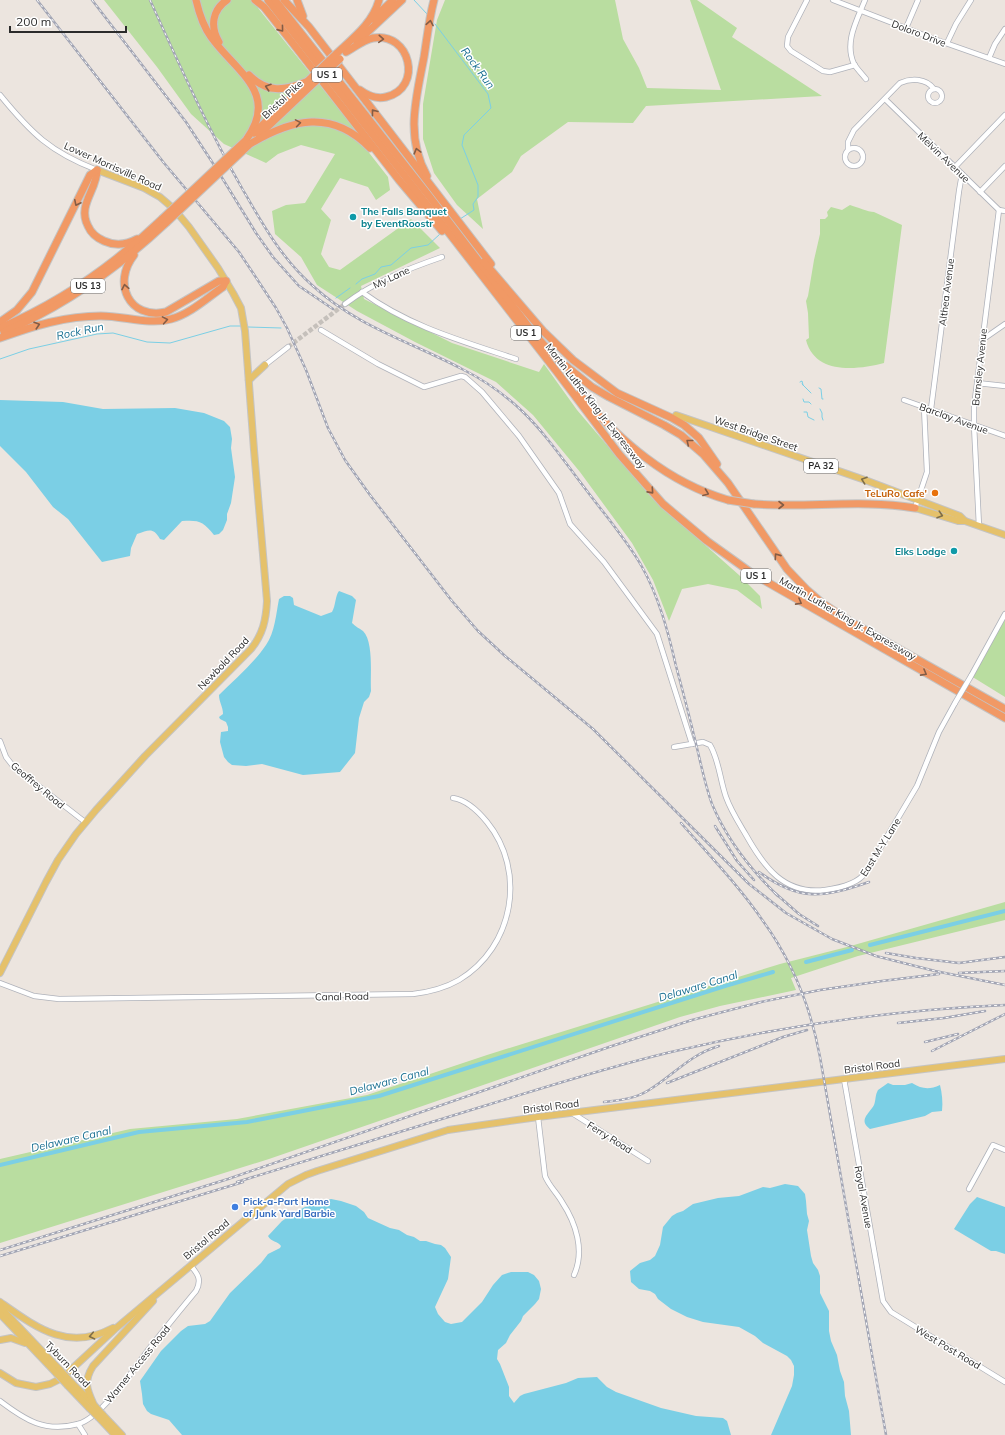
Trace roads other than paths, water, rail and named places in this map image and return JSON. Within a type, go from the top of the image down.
[{"type":"highway","points":[[196,0],[199,13],[207,31],[256,91],[259,113],[248,142]]},
{"type":"highway","points":[[227,0],[221,4],[215,13],[213,23],[214,33],[220,43],[249,75],[259,83],[274,89],[288,88],[306,82]]},
{"type":"highway","points":[[255,0],[264,7],[296,46],[399,180]]},
{"type":"highway","name":"US 1","points":[[268,0],[445,219]]},
{"type":"highway","name":"US 1","points":[[275,0],[445,219]]},
{"type":"highway","points":[[284,0],[309,27],[441,198]]},
{"type":"highway","points":[[288,0],[296,13]]},
{"type":"highway","points":[[297,0],[301,13],[309,27]]},
{"type":"highway","points":[[365,26],[375,10],[379,0]]},
{"type":"highway","points":[[365,26],[393,0]]},
{"type":"highway","points":[[346,52],[402,0]]},
{"type":"highway","points":[[434,0],[415,107],[414,134],[421,164],[441,198],[445,219],[455,232],[474,250],[528,313],[566,354],[617,393],[676,420],[688,428],[706,448],[734,492]]},
{"type":"highway","name":"US 13","points":[[338,56],[365,26]]},
{"type":"highway","points":[[346,52],[367,40],[385,38],[392,40],[399,45],[408,61],[409,69],[407,80],[400,90],[390,96],[379,98],[372,97],[365,94],[353,84]]},
{"type":"highway","name":"Bristol Pike","points":[[248,142],[338,56],[346,52]]},
{"type":"highway","name":"US 13","points":[[0,334],[75,295],[110,271],[143,244],[164,221],[248,142],[306,82],[315,78]]},
{"type":"highway","points":[[248,142],[288,125],[307,122],[326,123],[345,130],[361,140],[399,180],[445,219],[572,399],[619,454]]},
{"type":"highway","points":[[97,170],[97,178],[86,203],[85,210],[87,223],[94,235],[106,242],[121,244],[133,241],[150,230]]},
{"type":"highway","points":[[0,322],[17,310],[32,292],[90,175],[97,170]]},
{"type":"highway","name":"US 13","points":[[0,328],[35,312],[84,283],[118,258],[150,230],[164,221]]},
{"type":"highway","name":"Martin Luther King Jr. Expressway","points":[[455,232],[619,454],[653,494],[674,513],[707,542],[740,566],[789,596],[1005,718]]},
{"type":"highway","name":"Martin Luther King Jr. Expressway","points":[[455,232],[535,335],[555,357],[577,376],[601,392],[681,435],[710,461],[734,492],[787,569],[807,590],[822,603],[851,622],[1005,709]]},
{"type":"highway","points":[[143,244],[128,264],[124,273],[124,280],[125,291],[128,297],[134,305],[143,310],[154,313],[166,312],[219,281],[226,281]]},
{"type":"highway","points":[[0,338],[43,323],[78,317],[107,316],[156,321],[172,319],[184,314],[199,304],[223,286],[226,281]]},
{"type":"highway","points":[[557,372],[609,426],[647,459],[686,484],[705,493],[728,500],[781,506],[868,503],[915,508]]},
{"type":"highway","points":[[598,379],[638,400],[676,415]]},
{"type":"main road","name":"Lower Morrisville Road","points":[[97,170],[144,188],[167,202],[186,223],[226,281]]},
{"type":"main road","name":"Newbold Road","points":[[0,973],[48,878],[64,850],[85,822],[145,756],[252,649],[264,628],[267,601],[245,323],[236,298],[226,281]]},
{"type":"main road","points":[[247,361],[255,366],[265,365]]},
{"type":"main road","points":[[249,380],[265,365]]},
{"type":"main road","name":"West Bridge Street","points":[[676,415],[918,500],[960,516],[965,520],[979,526],[1005,535]]},
{"type":"main road","name":"West Bridge Street","points":[[915,508],[958,521],[965,520]]},
{"type":"main road","name":"Bristol Road","points":[[148,1302],[279,1191],[306,1175],[448,1130],[538,1117],[1005,1059]]},
{"type":"main road","points":[[91,1406],[87,1386],[89,1372],[162,1290]]},
{"type":"main road","points":[[0,1302],[40,1329],[58,1336],[74,1338],[90,1336],[108,1330],[119,1324],[148,1302]]},
{"type":"main road","points":[[0,1373],[10,1380],[23,1385],[36,1387],[54,1382],[68,1373],[115,1329],[148,1302]]},
{"type":"main road","points":[[0,1377],[19,1388],[30,1389],[39,1389],[60,1382],[70,1376],[148,1302]]},
{"type":"main road","name":"Tyburn Road","points":[[0,1307],[58,1372]]},
{"type":"main road","name":"Tyburn Road","points":[[0,1314],[91,1406],[115,1435]]},
{"type":"main road","points":[[0,1340],[16,1338],[32,1348]]},
{"type":"main road","name":"Tyburn Road","points":[[101,1417],[122,1435]]},
{"type":"street","points":[[807,0],[787,39],[789,50],[823,71],[830,72],[855,64]]},
{"type":"street","name":"Doloro Drive","points":[[833,0],[1005,64]]},
{"type":"street","points":[[865,0],[851,38],[851,52],[855,64],[866,79]]},
{"type":"street","points":[[906,28],[918,0]]},
{"type":"street","points":[[947,43],[956,24],[972,0]]},
{"type":"street","points":[[989,58],[995,44],[1005,29]]},
{"type":"street","points":[[848,149],[856,148],[861,151],[863,158],[861,164],[854,166],[848,164],[844,156],[848,149],[848,142],[854,130],[900,83],[906,80],[919,80],[930,84],[934,89]]},
{"type":"street","name":"Lower Morrisville Road","points":[[0,95],[23,123],[47,144],[69,158],[97,170]]},
{"type":"street","name":"Melvin Avenue","points":[[884,99],[999,210]]},
{"type":"street","points":[[955,167],[1005,115]]},
{"type":"street","points":[[980,192],[1005,166]]},
{"type":"street","name":"Althea Avenue","points":[[931,409],[962,174]]},
{"type":"street","points":[[999,210],[1005,210]]},
{"type":"street","name":"Barnsley Avenue","points":[[979,526],[974,425],[982,340],[999,210]]},
{"type":"street","name":"My Lane","points":[[345,304],[362,292],[396,274],[442,257]]},
{"type":"street","points":[[362,292],[383,306],[421,326],[516,360]]},
{"type":"street","points":[[982,340],[1005,324]]},
{"type":"street","points":[[320,330],[378,364],[424,387],[462,376],[482,392],[519,436],[559,493],[570,524],[604,562],[657,634],[692,744]]},
{"type":"street","points":[[265,365],[288,347]]},
{"type":"street","points":[[977,383],[1005,386]]},
{"type":"street","name":"Barclay Avenue","points":[[904,400],[1005,436]]},
{"type":"street","points":[[915,508],[927,472],[924,407]]},
{"type":"street","name":"East M-Y Lane","points":[[674,746],[705,742],[710,745],[726,797],[733,812],[756,854],[769,871],[781,880],[796,887],[811,890],[827,890],[858,880],[866,872],[917,786],[936,738],[1005,614]]},
{"type":"street","name":"Geoffrey Road","points":[[0,740],[6,757],[13,766],[85,822]]},
{"type":"street","name":"Canal Road","points":[[0,983],[34,996],[59,999],[407,995],[440,989],[467,974],[490,952],[503,928],[509,909],[511,892],[506,856],[495,833],[474,809],[460,799],[453,798]]},
{"type":"street","name":"Royal Avenue","points":[[844,1079],[883,1301],[891,1312]]},
{"type":"street","name":"Ferry Road","points":[[572,1113],[648,1161]]},
{"type":"street","points":[[538,1117],[545,1176],[562,1200],[568,1212],[578,1243],[579,1260],[574,1275]]},
{"type":"street","points":[[969,1189],[994,1145],[1005,1150]]},
{"type":"street","name":"Warner Access Road","points":[[0,1401],[22,1417],[35,1423],[53,1427],[78,1424],[90,1418],[109,1399],[196,1291],[199,1278],[191,1266]]},
{"type":"street","name":"West Post Road","points":[[891,1312],[1005,1382]]},
{"type":"street","points":[[78,1424],[85,1435]]},
{"type":"water","points":[[0,400],[63,402],[103,409],[175,408],[204,413],[224,421],[230,427],[235,477],[231,503],[223,530],[219,534],[214,535],[204,524],[200,522],[182,521],[164,540],[160,539],[153,531],[150,530],[137,534],[131,548],[130,556],[102,562],[68,519],[53,507],[26,472],[0,446]]},
{"type":"water","points":[[339,591],[352,596],[356,600],[352,623],[363,631],[366,636],[369,643],[371,660],[371,691],[369,697],[364,702],[359,718],[355,753],[340,772],[303,775],[262,764],[246,766],[232,765],[224,757],[220,742],[221,732],[228,731],[228,727],[226,722],[219,717],[223,714],[219,695],[250,665],[266,645],[273,629],[279,599],[284,596],[290,596],[293,598],[294,605],[321,616],[332,612]]},
{"type":"water","points":[[888,1083],[893,1085],[905,1085],[912,1083],[919,1087],[926,1088],[932,1088],[940,1085],[942,1111],[932,1112],[925,1116],[870,1129],[865,1123],[866,1117],[874,1105],[878,1090]]},
{"type":"water","points":[[785,1184],[798,1186],[805,1194],[809,1221],[807,1230],[811,1256],[820,1276],[820,1293],[829,1311],[829,1331],[844,1382],[851,1435],[771,1435],[792,1386],[794,1366],[791,1360],[787,1356],[763,1343],[755,1336],[739,1327],[703,1322],[687,1317],[671,1309],[658,1299],[655,1294],[650,1291],[639,1289],[631,1282],[630,1271],[640,1263],[650,1260],[655,1256],[660,1245],[663,1227],[672,1216],[693,1204],[718,1198],[739,1196],[763,1187],[770,1188]]},
{"type":"water","points":[[977,1197],[1005,1207],[1005,1254],[991,1251],[954,1229],[970,1204]]},
{"type":"water","points":[[331,1199],[356,1206],[364,1212],[368,1218],[390,1228],[399,1230],[420,1241],[441,1245],[445,1248],[451,1257],[448,1279],[435,1307],[438,1314],[445,1322],[451,1324],[462,1322],[482,1302],[493,1285],[502,1275],[511,1272],[528,1272],[534,1275],[539,1281],[541,1289],[539,1299],[523,1316],[506,1343],[498,1350],[497,1359],[509,1387],[509,1396],[514,1403],[524,1394],[566,1383],[578,1378],[597,1377],[607,1387],[616,1392],[661,1408],[696,1416],[723,1418],[727,1421],[731,1435],[182,1435],[169,1420],[151,1414],[147,1411],[143,1404],[140,1381],[161,1351],[188,1326],[205,1324],[210,1321],[230,1293],[261,1263],[268,1254],[280,1248],[280,1244],[268,1236],[282,1221],[309,1205]]},
{"type":"waterway","name":"Rock Run","points":[[414,0],[427,14]]},
{"type":"waterway","name":"Rock Run","points":[[435,24],[488,94],[491,108],[464,135],[462,145],[478,185],[478,197],[473,204],[474,210],[460,219]]},
{"type":"waterway","name":"Rock Run","points":[[356,284],[362,279],[375,274],[381,267],[391,265],[411,248],[428,245],[440,234]]},
{"type":"waterway","name":"Rock Run","points":[[336,298],[350,288]]},
{"type":"waterway","name":"Rock Run","points":[[0,359],[29,349],[97,334],[113,333],[147,342],[170,343],[230,326],[242,326]]},
{"type":"waterway","name":"Rock Run","points":[[248,327],[281,328]]},
{"type":"waterway","points":[[800,382],[802,381],[803,385]]},
{"type":"waterway","points":[[802,384],[811,393]]},
{"type":"waterway","points":[[819,388],[821,389],[823,399]]},
{"type":"waterway","points":[[803,399],[804,402],[809,402],[811,404]]},
{"type":"waterway","points":[[820,409],[823,420]]},
{"type":"waterway","points":[[804,412],[807,412],[808,417],[814,420]]},
{"type":"waterway","name":"Delaware Canal","points":[[870,945],[1005,911]]},
{"type":"waterway","name":"Delaware Canal","points":[[806,962],[852,950]]},
{"type":"waterway","name":"Delaware Canal","points":[[0,1165],[139,1132],[247,1122],[379,1096],[773,972]]},
{"type":"tunnel","points":[[288,347],[345,304]]},
{"type":"railway","points":[[37,0],[164,163],[239,252],[276,308],[287,328],[306,370],[328,428],[345,460],[370,495],[452,601],[478,631],[505,656],[593,729],[749,884],[786,913],[832,939],[876,956],[935,971],[1005,985]]},
{"type":"railway","points":[[92,0],[186,122],[256,233],[273,257],[299,286],[333,309]]},
{"type":"railway","points":[[150,0],[194,96],[230,167],[266,229],[292,265],[313,286],[347,312],[384,332],[470,373],[508,399],[531,420],[548,440],[628,545],[641,565],[653,589],[662,614],[712,804],[725,830],[740,854],[758,876],[778,896]]},
{"type":"railway","points":[[681,823],[754,908],[783,952],[806,1003],[820,1057],[886,1435]]},
{"type":"railway","points":[[715,826],[737,861],[754,880]]},
{"type":"railway","points":[[759,872],[774,882],[800,893],[825,894],[869,882]]},
{"type":"railway","points":[[775,893],[799,914],[818,926]]},
{"type":"railway","points":[[886,953],[959,963],[1005,957]]},
{"type":"railway","points":[[959,973],[1005,971]]},
{"type":"railway","points":[[0,1250],[228,1179],[612,1046],[692,1020],[761,1002],[820,990],[939,974]]},
{"type":"railway","points":[[237,1182],[577,1078],[671,1052],[754,1034],[879,1015],[963,1007],[1005,1005]]},
{"type":"railway","points":[[898,1023],[944,1018],[985,1011]]},
{"type":"railway","points":[[932,1051],[1005,1014]]},
{"type":"railway","points":[[667,1083],[783,1037],[807,1030]]},
{"type":"railway","points":[[925,1042],[958,1034]]},
{"type":"railway","points":[[604,1102],[627,1099],[644,1093],[690,1060],[719,1046]]},
{"type":"railway","points":[[0,1256],[243,1182]]},
{"type":"place","name":"The Falls Banquet by EventRoostr","points":[[353,217]]},
{"type":"place","name":"TeLuRo Cafe'","points":[[935,493]]},
{"type":"place","name":"Elks Lodge","points":[[954,551]]},
{"type":"place","name":"Pick-a-Part Home of Junk Yard Barbie","points":[[235,1207]]}]
